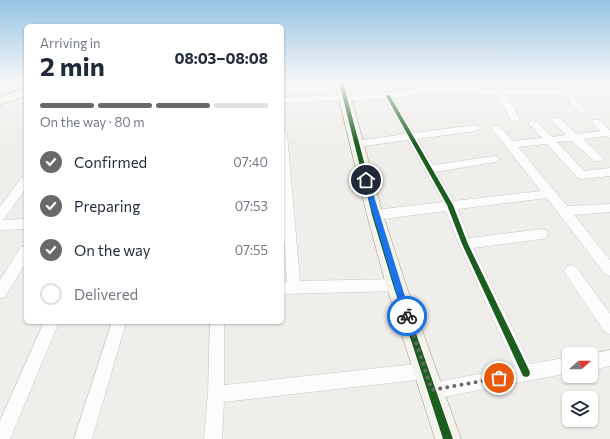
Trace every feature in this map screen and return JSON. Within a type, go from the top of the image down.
[{"type":"street","points":[[341,102],[357,144],[375,215],[396,285],[448,439]]},
{"type":"street","points":[[391,102],[450,205],[466,244],[526,373]]},
{"type":"street","points":[[506,102],[516,119]]},
{"type":"street","points":[[575,102],[582,111]]},
{"type":"street","points":[[556,120],[598,158]]},
{"type":"street","points":[[596,122],[609,134]]},
{"type":"street","points":[[533,123],[582,175],[610,172]]},
{"type":"street","points":[[357,144],[476,128]]},
{"type":"street","points":[[496,128],[549,194],[565,210],[610,270]]},
{"type":"street","points":[[511,145],[609,134]]},
{"type":"street","points":[[430,169],[495,159]]},
{"type":"street","points":[[0,216],[24,183]]},
{"type":"street","points":[[284,185],[288,288],[396,285]]},
{"type":"street","points":[[375,215],[549,194]]},
{"type":"street","points":[[565,210],[610,208]]},
{"type":"street","points":[[0,225],[24,224]]},
{"type":"street","points":[[466,244],[542,234]]},
{"type":"street","points":[[0,292],[24,254]]},
{"type":"street","points":[[571,271],[610,327]]},
{"type":"street","points":[[0,439],[51,324]]},
{"type":"street","points":[[83,439],[118,324]]},
{"type":"street","points":[[213,439],[216,394],[217,324]]},
{"type":"street","points":[[598,361],[610,358]]},
{"type":"street","points":[[432,390],[562,366]]},
{"type":"street","points":[[216,394],[425,371]]},
{"type":"cycle path","points":[[346,102],[375,215],[396,285],[448,439]]},
{"type":"cycle path","points":[[392,102],[450,205],[465,244],[526,373]]},
{"type":"way so far","points":[[407,316],[432,390],[499,378]]},
{"type":"route","points":[[366,180],[396,285],[407,316]]}]
